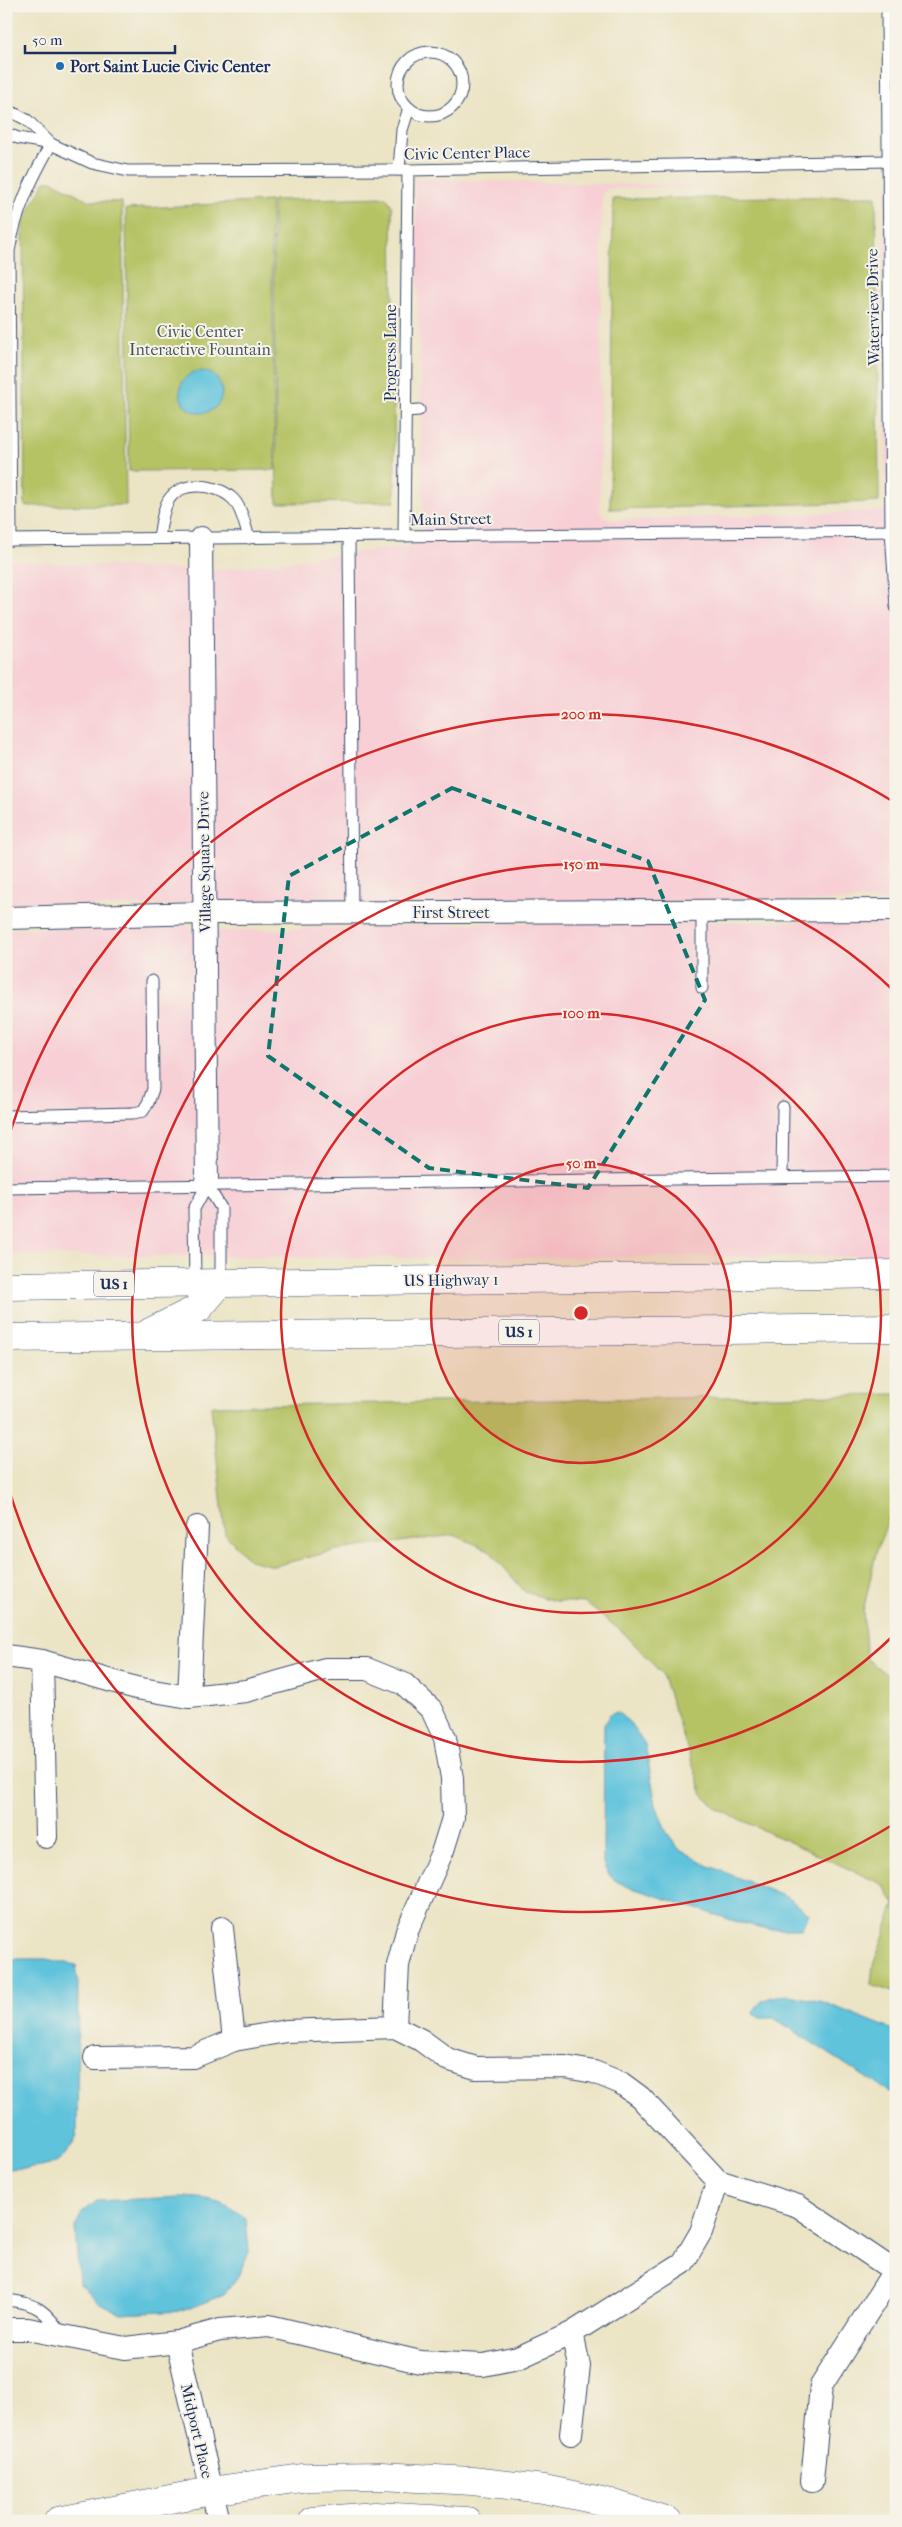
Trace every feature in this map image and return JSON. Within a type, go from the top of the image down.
[{"type":"main road","name":"US Highway 1","points":[[6,1286],[896,1274]]},
{"type":"main road","points":[[142,1336],[199,1308],[221,1282]]},
{"type":"main road","name":"US 1","points":[[6,1338],[896,1328]]},
{"type":"main road","points":[[58,2521],[211,2491],[308,2476],[381,2476],[463,2480],[544,2488],[611,2503],[668,2521]]},
{"type":"main road","points":[[313,2521],[375,2516],[466,2521]]},
{"type":"street","name":"Village Square Drive","points":[[201,538],[207,1185]]},
{"type":"street","name":"First Street","points":[[6,918],[205,914],[896,910]]},
{"type":"street","points":[[189,1697],[197,1526]]},
{"type":"street","points":[[6,1656],[42,1660],[136,1688],[189,1697],[246,1691],[325,1669],[368,1669],[404,1684],[432,1710],[445,1738],[452,1778],[453,1818],[443,1850],[407,1931],[400,1956],[395,2027]]},
{"type":"street","points":[[42,1660],[46,1837]]},
{"type":"street","points":[[222,1928],[234,2040]]},
{"type":"street","points":[[95,2058],[193,2057],[234,2040],[286,2031],[395,2027],[421,2040],[447,2059],[476,2068],[565,2067],[594,2072],[621,2083],[640,2097],[718,2181],[798,2206],[895,2271],[821,2386],[812,2481]]},
{"type":"street","points":[[6,2329],[28,2329],[125,2348],[176,2342],[220,2330],[270,2326],[420,2362],[463,2366],[483,2365],[518,2358],[572,2333],[682,2263],[701,2232],[718,2181]]},
{"type":"street","points":[[571,2434],[579,2366],[572,2333]]},
{"type":"street","name":"Midport Place","points":[[176,2342],[219,2521]]},
{"type":"lane","name":"Waterview Drive","points":[[889,6],[887,14],[888,161],[893,531],[896,607]]},
{"type":"lane","points":[[428,52],[447,57],[455,64],[463,83],[461,94],[453,107],[439,115],[428,116],[409,108],[398,90],[402,69],[408,60],[428,52]]},
{"type":"lane","name":"Civic Center Place","points":[[6,108],[27,120],[51,144]]},
{"type":"lane","name":"Progress Lane","points":[[404,536],[411,243],[403,170],[402,130],[409,108]]},
{"type":"lane","name":"Civic Center Place","points":[[6,132],[18,138],[51,144],[92,163],[128,171],[403,170],[888,161]]},
{"type":"lane","points":[[9,540],[9,239],[33,176],[51,144]]},
{"type":"lane","points":[[406,411],[419,410]]},
{"type":"lane","points":[[159,538],[168,500],[179,490],[198,486],[219,490],[232,498],[237,505],[249,538]]},
{"type":"lane","name":"Main Street","points":[[9,540],[893,531]]},
{"type":"lane","points":[[349,536],[352,913]]},
{"type":"lane","points":[[702,911],[702,988]]},
{"type":"lane","points":[[6,1116],[132,1114],[143,1111],[153,1089],[152,981]]},
{"type":"lane","points":[[782,1107],[782,1177]]},
{"type":"lane","points":[[6,1188],[896,1176]]},
{"type":"lane","points":[[207,1185],[221,1208],[221,1282]]},
{"type":"lane","name":"Village Square Drive","points":[[195,1283],[194,1209],[207,1185]]},
{"type":"lane","points":[[6,2300],[28,2302],[39,2307],[49,2316],[65,2337]]},
{"type":"highlighted area","points":[[452,788],[648,861],[705,1000],[588,1188],[429,1168],[268,1056],[289,876]]},
{"type":"shaded area","points":[[415,179],[745,187],[612,188],[606,190],[602,195],[600,511],[604,517],[612,520],[886,511],[885,189],[896,190],[896,900],[6,907],[6,560],[208,571],[424,544]]},
{"type":"shaded area","points":[[896,921],[896,1256],[432,1258],[6,1255],[6,929],[190,925],[191,932],[481,923]]},
{"type":"green space","points":[[45,181],[52,181],[90,201],[122,202],[126,505],[25,506],[23,222]]},
{"type":"green space","points":[[876,196],[879,502],[610,509],[613,199]]},
{"type":"green space","points":[[386,197],[392,206],[395,502],[277,503],[273,200]]},
{"type":"green space","name":"Civic Center Interactive Fountain","points":[[271,201],[275,470],[129,471],[126,209]]},
{"type":"green space","points":[[896,1394],[896,1498],[876,1553],[863,1612],[867,1659],[896,1682],[896,1993],[871,1985],[873,1965],[895,1904],[884,1885],[717,1809],[703,1795],[662,1674],[624,1633],[585,1603],[555,1601],[525,1592],[489,1550],[454,1535],[337,1550],[274,1566],[249,1560],[225,1534],[211,1406]]},
{"type":"water","points":[[197,371],[205,371],[216,377],[222,392],[216,407],[205,413],[197,413],[186,407],[180,396],[180,388],[186,377]]},
{"type":"water","points":[[617,1712],[630,1723],[645,1744],[656,1805],[666,1831],[678,1848],[709,1866],[786,1897],[809,1914],[801,1929],[769,1929],[741,1923],[629,1887],[610,1876],[603,1863],[604,1725],[610,1714]]},
{"type":"water","points":[[6,1959],[46,1959],[76,1965],[78,1980],[77,2135],[64,2156],[49,2165],[40,2167],[6,2169]]},
{"type":"water","points":[[790,1995],[823,2002],[896,2031],[896,2095],[774,2018],[760,2018],[753,2014],[755,2008],[768,1998]]},
{"type":"water","points":[[181,2197],[216,2201],[231,2208],[246,2219],[249,2252],[238,2276],[224,2295],[183,2311],[121,2314],[100,2303],[79,2283],[75,2227],[82,2213],[97,2201]]},
{"type":"waterway","points":[[896,1553],[894,1578],[896,1587]]},
{"type":"place","name":"Port Saint Lucie Civic Center","points":[[60,66]]}]
